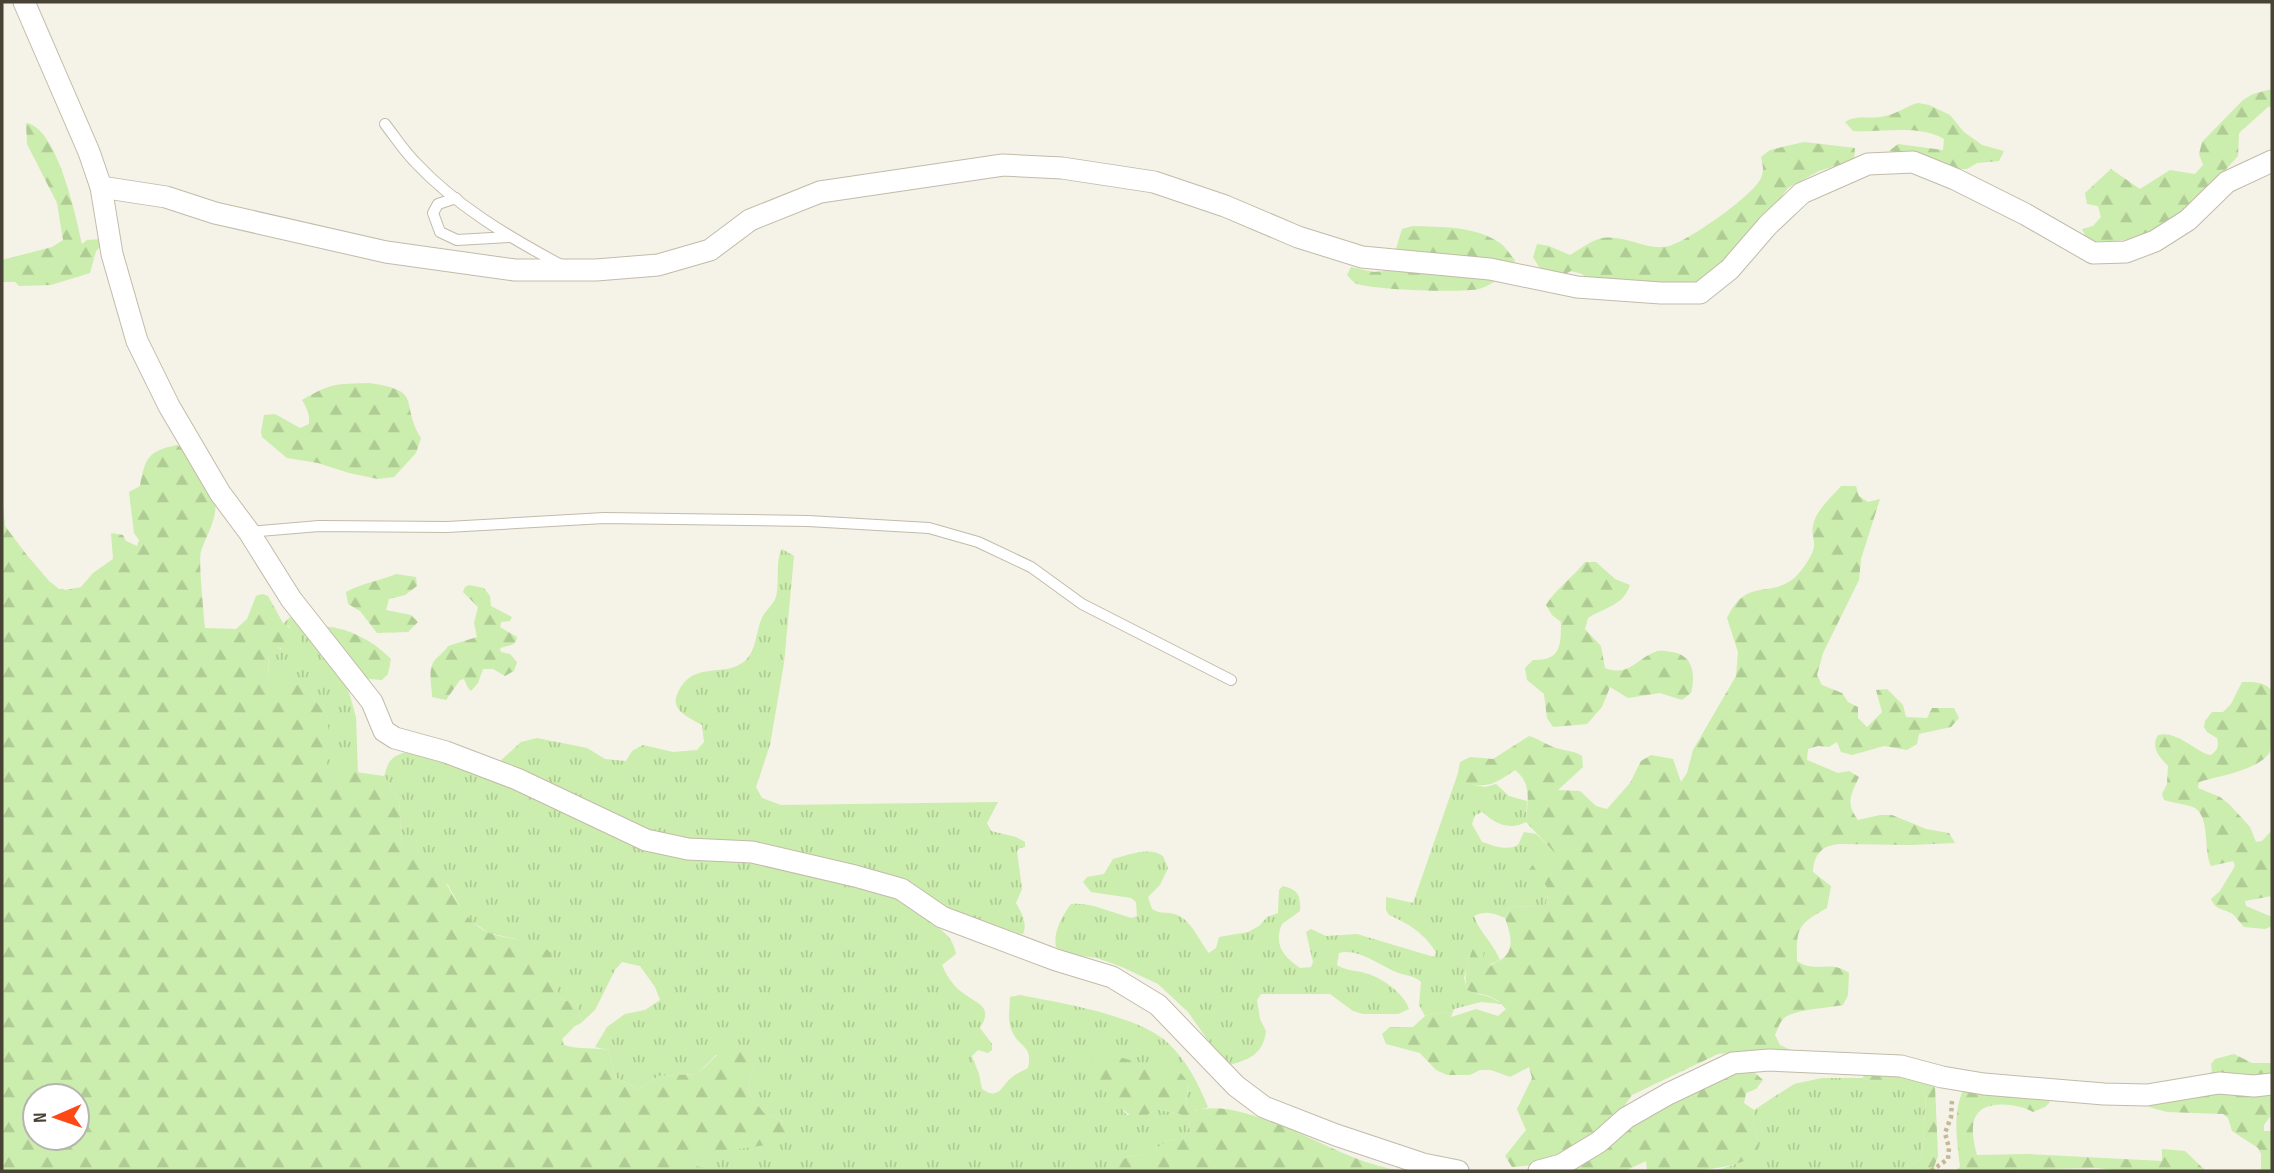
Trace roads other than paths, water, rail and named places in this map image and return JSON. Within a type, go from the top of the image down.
[{"type":"street","points":[[24,2],[89,152],[100,187],[112,254],[137,341],[169,406],[220,493],[249,532],[291,599],[372,702],[384,731],[395,738],[446,752],[517,779],[646,841],[688,849],[752,852],[901,889],[942,917],[1056,960],[1112,977],[1158,1006],[1236,1086],[1264,1107],[1423,1164],[1458,1171]]},
{"type":"street","points":[[100,187],[166,197],[215,213],[386,252],[515,270],[596,270],[658,265],[710,250],[750,220],[820,192],[1003,165],[1062,168],[1154,182],[1225,206],[1298,237],[1362,257],[1490,269],[1577,287],[1700,293],[1730,269],[1802,193],[1868,164],[1913,162],[2002,202],[2093,253],[2126,252],[2155,241],[2188,220],[2227,182],[2272,161]]},
{"type":"street","points":[[1539,1171],[1561,1165],[1599,1142],[1626,1118],[1668,1094],[1733,1063],[1769,1060],[1901,1066],[1984,1084],[2125,1095],[2159,1093],[2219,1083],[2254,1086],[2272,1084]]},
{"type":"lane","points":[[385,124],[414,161],[434,181],[498,231],[569,270]]},
{"type":"lane","points":[[456,198],[438,204],[433,213],[440,232],[457,240],[509,237]]},
{"type":"lane","points":[[249,532],[319,526],[447,527],[604,518],[808,521],[929,528],[978,542],[1031,567],[1082,604],[1231,680]]}]
